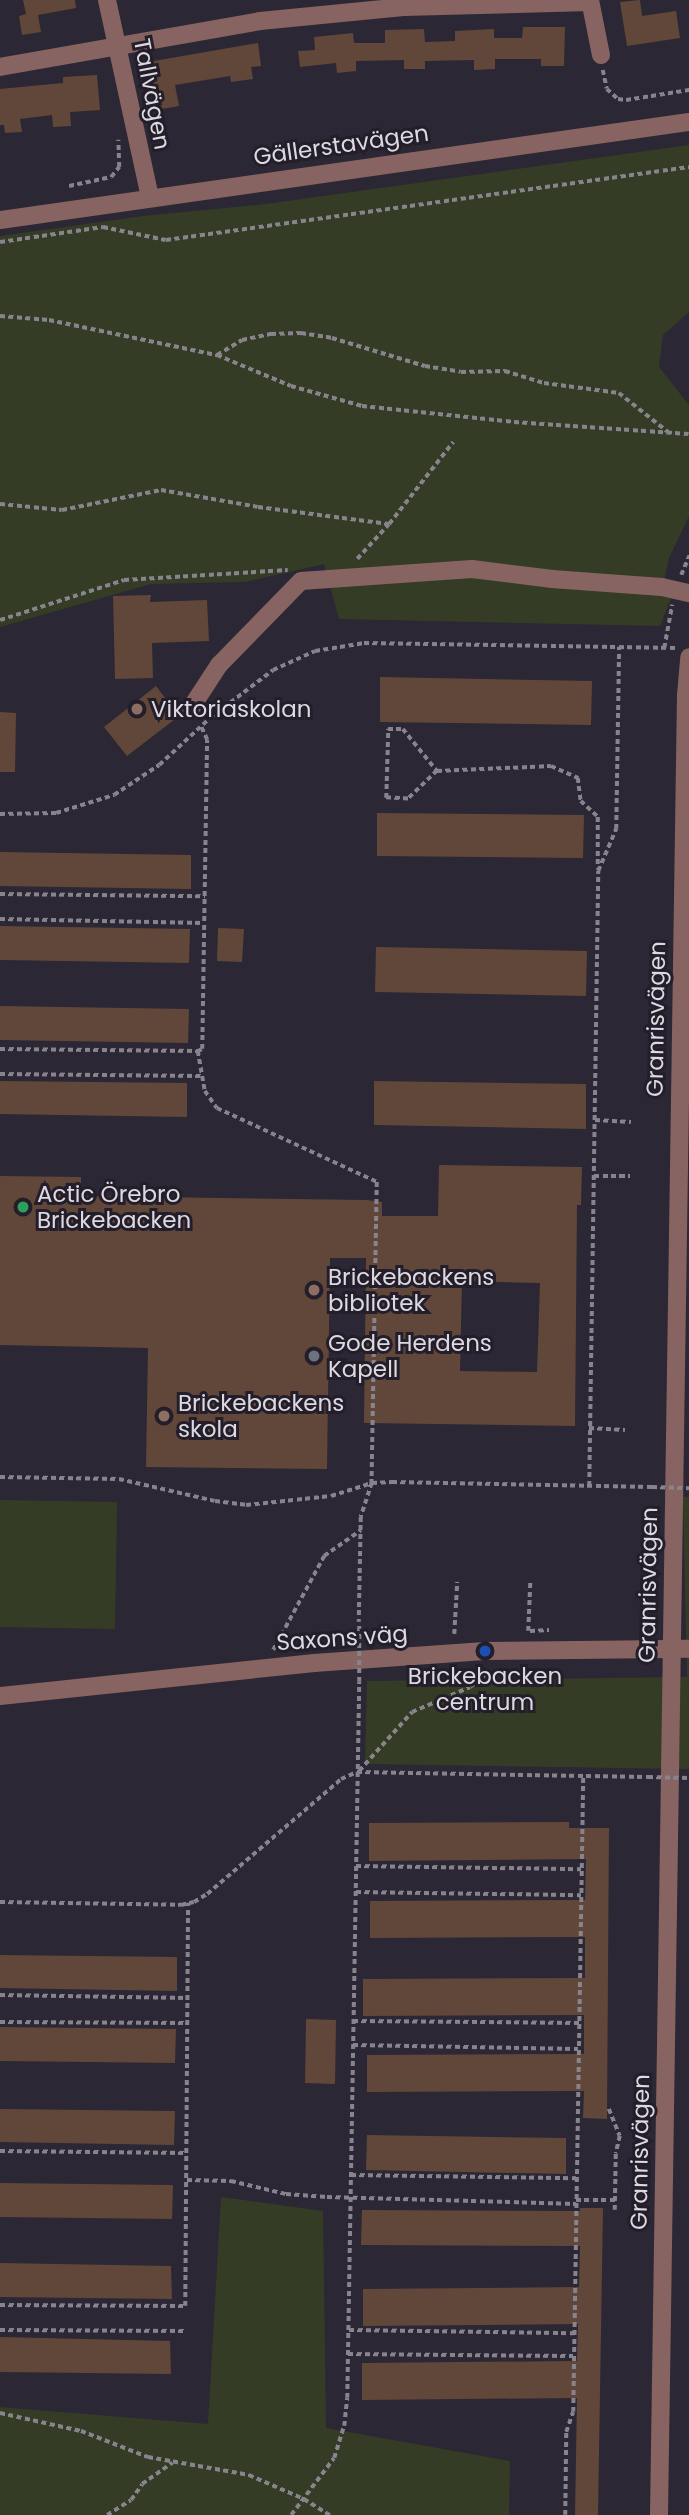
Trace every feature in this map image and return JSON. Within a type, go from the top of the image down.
[{"type":"street","name":"Tallvägen","points":[[107,0],[135,141],[150,197]]},
{"type":"street","points":[[0,67],[260,20],[340,12],[590,1],[601,55]]},
{"type":"street","name":"Gällerstavägen","points":[[0,220],[689,122]]},
{"type":"street","points":[[189,711],[219,665],[301,580],[472,569],[552,579],[662,587],[689,593]]},
{"type":"street","name":"Granrisvägen","points":[[659,2515],[680,1648],[686,652]]},
{"type":"street","name":"Saxons väg","points":[[0,1696],[262,1669],[485,1651],[680,1648]]},
{"type":"path","points":[[601,55],[607,89],[618,99],[689,90]]},
{"type":"path","points":[[69,187],[111,177],[119,167],[118,132]]},
{"type":"path","points":[[0,242],[103,227],[166,240],[689,167]]},
{"type":"path","points":[[0,316],[49,320],[217,355],[291,386],[362,406],[514,422],[689,434]]},
{"type":"path","points":[[217,355],[242,340],[271,334],[301,333],[332,338],[425,366],[461,372],[505,371],[544,383],[619,393],[668,433]]},
{"type":"path","points":[[340,578],[389,524],[453,442]]},
{"type":"path","points":[[1,504],[62,510],[161,490],[389,524]]},
{"type":"path","points":[[0,620],[124,580],[300,570]]},
{"type":"path","points":[[0,814],[56,813],[114,795],[159,765],[201,726],[273,670],[293,659],[327,648],[364,643],[619,647],[686,652]]},
{"type":"path","points":[[598,871],[616,829],[619,647]]},
{"type":"path","points":[[201,726],[207,740],[204,1043],[198,1051],[209,1100],[217,1108],[377,1182],[372,1483],[361,1517],[349,2330],[344,2426],[334,2458],[290,2515]]},
{"type":"path","points":[[437,771],[402,729],[388,729],[386,798],[408,800],[437,771],[551,766],[578,778],[581,801],[598,817],[589,1486]]},
{"type":"path","points":[[0,894],[205,896]]},
{"type":"path","points":[[0,919],[205,923]]},
{"type":"path","points":[[0,1049],[198,1051]]},
{"type":"path","points":[[0,1074],[202,1076]]},
{"type":"path","points":[[595,1120],[631,1122]]},
{"type":"path","points":[[594,1176],[630,1176]]},
{"type":"path","points":[[589,1428],[625,1430]]},
{"type":"path","points":[[0,1477],[119,1479],[204,1499],[246,1505],[331,1496],[372,1483],[689,1488]]},
{"type":"path","points":[[262,1669],[324,1556],[361,1530]]},
{"type":"path","points":[[454,1634],[457,1582]]},
{"type":"path","points":[[528,1631],[530,1583]]},
{"type":"path","points":[[0,1902],[188,1903],[207,1894],[341,1779],[357,1772],[412,1712],[470,1687],[485,1675],[485,1651]]},
{"type":"path","points":[[357,1772],[689,1778]]},
{"type":"path","points":[[565,2515],[566,2432],[573,2412],[583,1776]]},
{"type":"path","points":[[356,1866],[581,1869]]},
{"type":"path","points":[[356,1892],[581,1895]]},
{"type":"path","points":[[0,2305],[185,2306],[188,1903]]},
{"type":"path","points":[[0,1995],[189,1998]]},
{"type":"path","points":[[353,2021],[579,2023]]},
{"type":"path","points":[[0,2022],[189,2023]]},
{"type":"path","points":[[353,2045],[578,2049]]},
{"type":"path","points":[[609,2109],[620,2136],[616,2154],[615,2210]]},
{"type":"path","points":[[0,2151],[187,2153]]},
{"type":"path","points":[[351,2175],[576,2178]]},
{"type":"path","points":[[187,2180],[231,2180],[286,2194],[576,2202],[615,2200]]},
{"type":"path","points":[[0,2330],[186,2331]]},
{"type":"path","points":[[349,2330],[574,2333]]},
{"type":"path","points":[[348,2354],[573,2356]]},
{"type":"path","points":[[0,2413],[51,2423],[148,2457],[249,2475],[304,2499],[330,2515]]},
{"type":"path","points":[[107,2515],[131,2500],[142,2484],[173,2462]]},
{"type":"green space","points":[[689,145],[689,312],[663,335],[659,367],[689,405],[689,516],[669,558],[664,580],[671,598],[660,626],[339,619],[324,564],[245,582],[151,584],[0,627],[0,236],[143,216],[266,204]]},
{"type":"green space","points":[[683,1497],[689,1497],[689,1769],[365,1764],[367,1681],[687,1677]]},
{"type":"green space","points":[[0,1500],[117,1502],[115,1629],[0,1627]]},
{"type":"green space","points":[[221,2197],[323,2211],[326,2428],[510,2461],[509,2515],[0,2515],[0,2407],[208,2424]]},
{"type":"building","points":[[23,0],[75,0],[76,8],[38,15],[41,32],[22,35],[19,16],[26,14]]},
{"type":"building","points":[[640,0],[642,16],[676,11],[680,38],[627,46],[620,2]]},
{"type":"building","points":[[523,27],[565,27],[564,66],[541,66],[541,59],[495,59],[495,69],[474,70],[474,60],[425,61],[425,69],[404,69],[404,60],[356,61],[356,71],[337,73],[336,63],[300,67],[298,51],[315,50],[314,37],[353,33],[354,43],[385,43],[385,30],[424,29],[425,42],[455,41],[455,31],[494,29],[494,38],[522,38]]},
{"type":"building","points":[[258,43],[261,66],[251,67],[253,79],[231,82],[230,76],[175,85],[179,106],[156,110],[148,62]]},
{"type":"building","points":[[97,75],[100,110],[70,112],[71,126],[53,127],[52,115],[20,119],[22,132],[5,133],[4,125],[0,125],[0,89],[63,83],[63,77]]},
{"type":"building","points":[[151,595],[150,602],[207,600],[209,641],[152,643],[153,678],[115,679],[113,596]]},
{"type":"building","points":[[380,677],[592,681],[591,725],[380,722]]},
{"type":"building","points":[[156,686],[179,716],[127,756],[104,727]]},
{"type":"building","points":[[0,712],[16,713],[15,772],[0,772]]},
{"type":"building","points":[[377,813],[584,815],[583,858],[377,856]]},
{"type":"building","points":[[0,852],[191,855],[191,889],[0,886]]},
{"type":"building","points":[[0,926],[190,929],[189,963],[0,960]]},
{"type":"building","points":[[218,928],[244,929],[242,962],[217,961]]},
{"type":"building","points":[[376,947],[587,951],[586,996],[375,992]]},
{"type":"building","points":[[0,1006],[189,1009],[188,1043],[0,1040]]},
{"type":"building","points":[[0,1081],[187,1083],[187,1117],[0,1114]]},
{"type":"building","points":[[374,1081],[586,1084],[586,1129],[374,1125]]},
{"type":"building","points":[[439,1165],[582,1167],[581,1205],[577,1205],[575,1426],[364,1423],[366,1258],[330,1258],[327,1469],[146,1467],[148,1348],[0,1345],[0,1176],[81,1177],[81,1196],[367,1200],[382,1202],[382,1216],[438,1216]],"holes":[[[462,1281],[540,1283],[537,1372],[460,1371]]]},
{"type":"building","points":[[569,1822],[569,1828],[609,1828],[607,2119],[583,2118],[584,2091],[367,2092],[367,2055],[584,2054],[584,2015],[363,2016],[363,1979],[585,1978],[585,1937],[370,1938],[370,1901],[585,1900],[586,1859],[369,1861],[369,1823]]},
{"type":"building","points":[[0,1955],[177,1957],[177,1991],[0,1988]]},
{"type":"building","points":[[306,2019],[336,2020],[335,2084],[305,2083]]},
{"type":"building","points":[[0,2027],[176,2029],[175,2063],[0,2061]]},
{"type":"building","points":[[0,2109],[175,2111],[174,2145],[0,2142]]},
{"type":"building","points":[[367,2135],[566,2138],[566,2174],[366,2170]]},
{"type":"building","points":[[0,2183],[173,2185],[172,2219],[0,2217]]},
{"type":"building","points":[[580,2208],[603,2208],[598,2515],[575,2515],[577,2398],[362,2400],[362,2363],[577,2361],[578,2324],[363,2326],[363,2289],[579,2287],[580,2246],[361,2245],[362,2210],[580,2211]]},
{"type":"building","points":[[0,2263],[171,2266],[172,2299],[0,2297]]},
{"type":"building","points":[[0,2337],[170,2341],[171,2374],[0,2372]]},
{"type":"place","name":"Viktoriaskolan","points":[[137,709]]},
{"type":"place","name":"Actic Örebro Brickebacken","points":[[23,1207]]},
{"type":"place","name":"Brickebackens bibliotek","points":[[314,1290]]},
{"type":"place","name":"Gode Herdens Kapell","points":[[314,1356]]},
{"type":"place","name":"Brickebackens skola","points":[[164,1416]]},
{"type":"place","name":"Brickebacken centrum","points":[[485,1651]]}]
